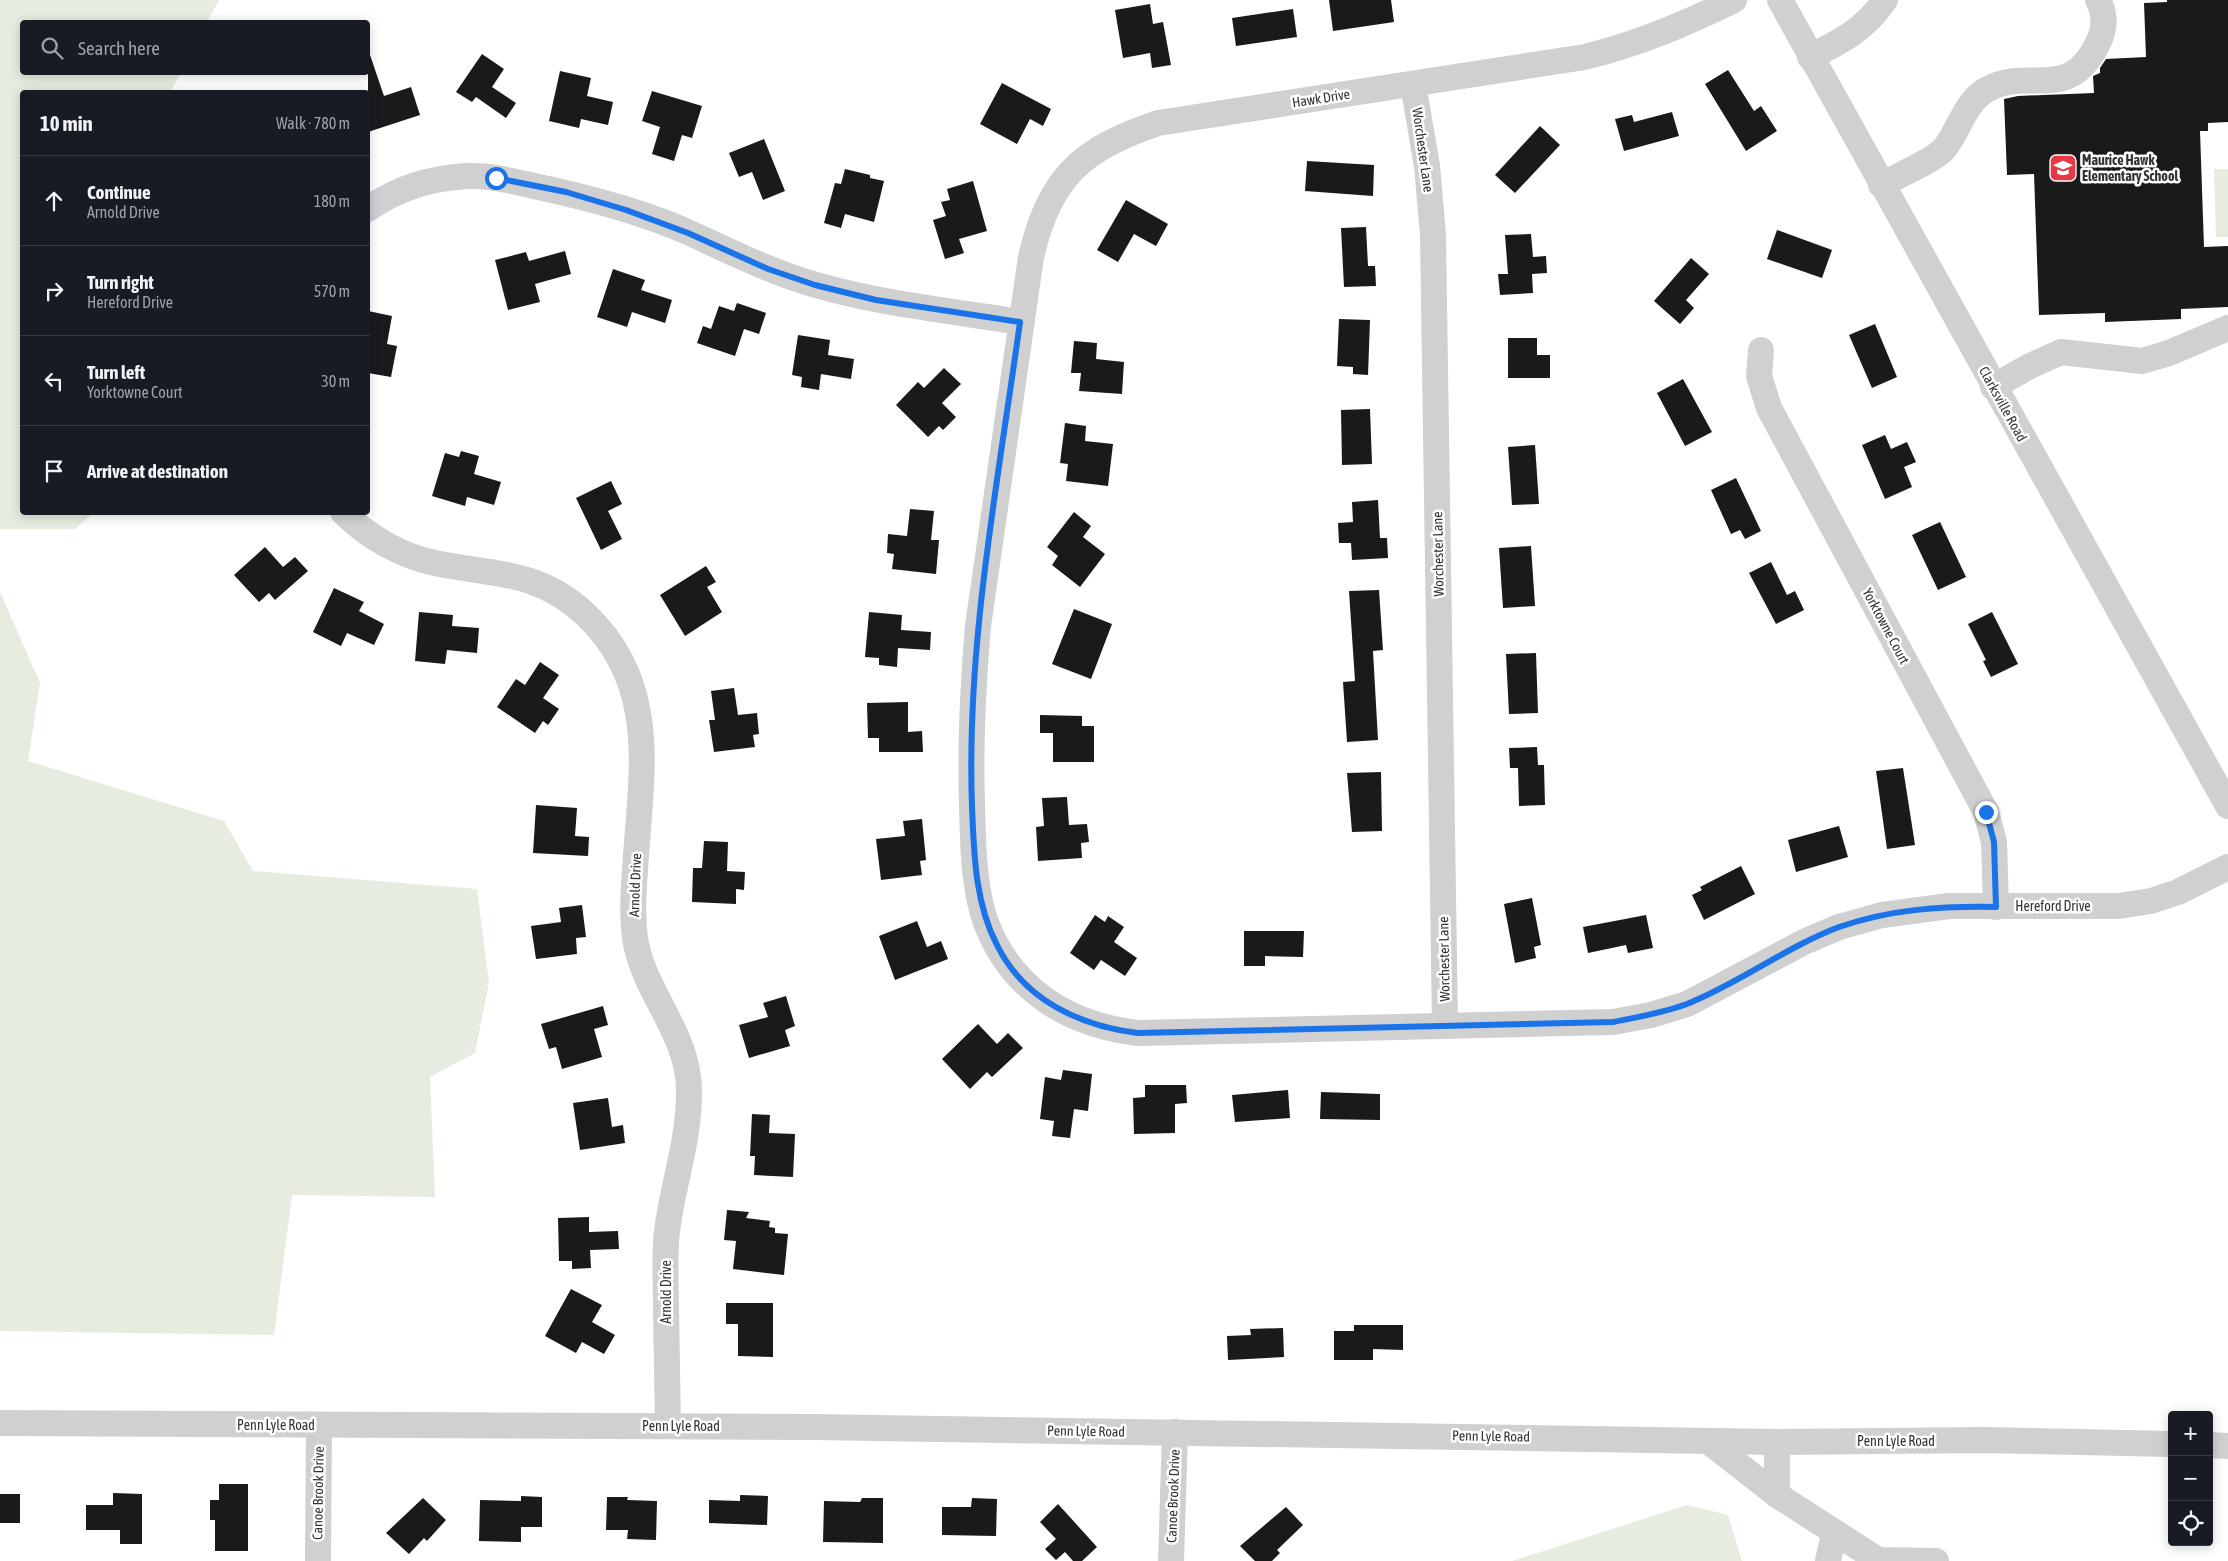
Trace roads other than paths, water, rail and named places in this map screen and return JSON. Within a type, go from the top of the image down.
[{"type":"street","name":"Hawk Drive","points":[[1020,322],[1036,234],[1057,186],[1075,167],[1099,148],[1126,134],[1158,123],[1560,62],[1613,50],[1678,28],[1734,0]]},
{"type":"street","name":"Clarksville Road","points":[[1780,0],[1993,387],[2228,806]]},
{"type":"street","points":[[1810,57],[1858,30],[1877,12],[1885,0]]},
{"type":"street","points":[[1881,185],[1942,151],[1971,104],[1986,90],[2002,84],[2055,80],[2074,74],[2090,60],[2104,32],[2103,9],[2098,0]]},
{"type":"street","name":"Worchester Lane","points":[[1413,84],[1427,166],[1433,235],[1445,1026]]},
{"type":"street","points":[[370,208],[405,189],[436,180],[468,176],[496,178],[566,192],[626,210],[688,233],[768,269],[815,285],[876,300],[1020,322]]},
{"type":"street","name":"Hereford Drive","points":[[1020,322],[978,626],[972,687],[971,768],[975,857],[979,895],[985,920],[997,947],[1014,971],[1042,998],[1058,1009],[1084,1022],[1112,1030],[1138,1033],[1613,1022],[1651,1015],[1687,1004],[1804,942],[1840,927],[1882,915],[1920,908],[2119,906],[2143,902],[2178,892],[2228,868]]},
{"type":"street","points":[[1993,387],[2028,366],[2060,352],[2142,361],[2170,353],[2228,328]]},
{"type":"street","name":"Yorktowne Court","points":[[1761,350],[1759,376],[1768,408],[1986,812],[1994,842],[1996,907]]},
{"type":"street","name":"Arnold Drive","points":[[347,515],[375,538],[402,552],[433,563],[507,573],[536,583],[563,597],[585,614],[607,638],[623,664],[636,696],[641,720],[642,749],[632,913],[635,940],[644,970],[674,1027],[684,1055],[689,1083],[689,1124],[674,1188],[667,1232],[668,1426]]},
{"type":"street","name":"Penn Lyle Road","points":[[0,1424],[668,1426],[1777,1442],[1983,1440],[2168,1444]]},
{"type":"street","name":"Canoe Brook Drive","points":[[318,1561],[319,1425]]},
{"type":"street","name":"Canoe Brook Drive","points":[[1171,1561],[1174,1432]]},
{"type":"street","points":[[1708,1440],[1777,1495],[1834,1534],[1878,1560],[1936,1561]]},
{"type":"street","points":[[1777,1442],[1777,1495]]},
{"type":"street","points":[[2213,1445],[2228,1446]]},
{"type":"street","points":[[1828,1561],[1834,1534]]},
{"type":"place","name":"Maurice Hawk Elementary School","points":[[2063,168]]}]
